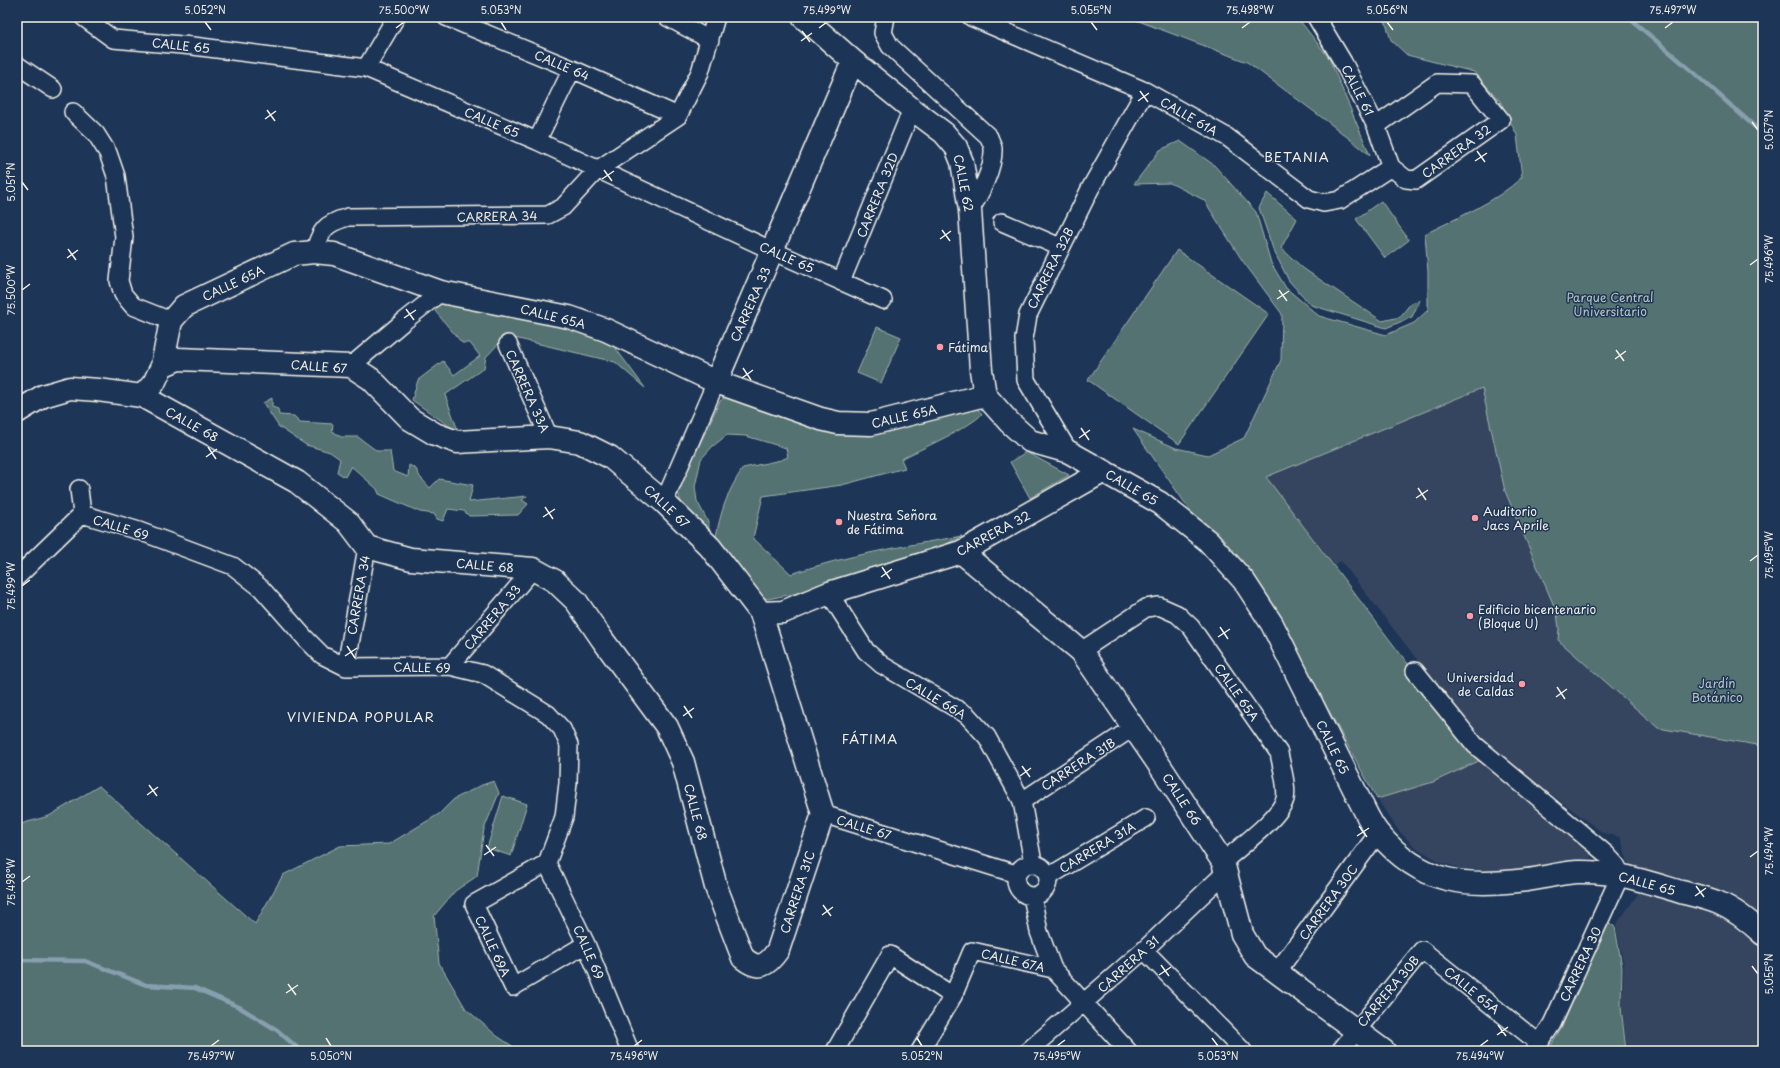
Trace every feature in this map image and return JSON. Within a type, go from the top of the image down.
[{"type":"street","name":"CALLE 65","points":[[83,17],[113,39],[193,46],[366,68],[536,141],[773,251],[883,300]]},
{"type":"street","points":[[366,68],[396,17]]},
{"type":"street","name":"CALLE 64","points":[[446,17],[572,69],[678,116]]},
{"type":"street","points":[[667,17],[710,40]]},
{"type":"street","name":"CARRERA 34","points":[[314,252],[320,234],[332,222],[348,217],[548,215],[563,207],[597,170],[678,116],[700,72],[716,17]]},
{"type":"street","name":"CALLE 62","points":[[803,17],[853,61],[912,109],[944,132],[956,147],[962,162],[970,210],[981,370],[985,395]]},
{"type":"street","points":[[886,17],[883,33],[890,46],[989,137],[993,148],[992,160],[979,196],[970,210]]},
{"type":"street","name":"CALLE 61A","points":[[971,17],[1145,91],[1227,138],[1309,199],[1324,203],[1340,200],[1391,167]]},
{"type":"street","name":"CALLE 61","points":[[1316,17],[1344,62],[1376,126],[1391,167]]},
{"type":"street","name":"CARRERA 33","points":[[664,502],[773,251],[853,61]]},
{"type":"street","points":[[17,65],[53,89]]},
{"type":"street","points":[[536,141],[572,69]]},
{"type":"street","name":"CARRERA 32","points":[[1376,126],[1437,83],[1472,84],[1501,120],[1416,180],[1406,179],[1391,167]]},
{"type":"street","name":"CARRERA 32B","points":[[1069,452],[1029,386],[1025,369],[1024,339],[1028,315],[1060,247],[1090,189],[1145,91]]},
{"type":"street","name":"CARRERA 32D","points":[[841,282],[912,109]]},
{"type":"street","points":[[73,112],[96,134],[108,152],[116,176],[124,237],[119,282],[123,294],[133,306],[171,321]]},
{"type":"street","points":[[1002,222],[1060,247]]},
{"type":"street","name":"CALLE 65A","points":[[142,396],[154,382],[162,366],[171,321],[184,306],[294,254],[314,252],[334,254],[441,292],[569,317],[606,330],[716,382],[822,419],[853,424],[887,422],[985,395]]},
{"type":"street","points":[[351,366],[441,292]]},
{"type":"street","name":"CARRERA 33A","points":[[508,344],[549,437]]},
{"type":"street","name":"CALLE 67","points":[[162,366],[178,360],[351,366],[371,379],[410,419],[435,434],[457,442],[549,437],[580,442],[610,457],[664,502],[710,547],[760,613],[823,814],[1016,874]]},
{"type":"street","name":"CALLE 68","points":[[17,412],[43,396],[70,388],[142,396],[297,482],[348,522],[366,547],[411,558],[533,569],[555,581],[576,601],[667,727],[683,762],[716,887],[742,958],[751,965],[763,966]]},
{"type":"street","name":"CALLE 65","points":[[985,395],[1009,422],[1030,441],[1069,452],[1104,471],[1160,503],[1208,541],[1244,581],[1272,624],[1358,799],[1378,833],[1400,855],[1420,869],[1457,882],[1493,884],[1576,872],[1621,874],[1719,903],[1750,922],[1763,934]]},
{"type":"street","name":"CARRERA 32","points":[[760,613],[783,612],[829,593],[961,552],[1104,471]]},
{"type":"street","points":[[79,489],[82,514]]},
{"type":"street","name":"CALLE 69","points":[[17,577],[82,514],[139,531],[233,566],[261,588],[322,655],[346,667],[450,666],[483,674],[548,714],[562,729],[569,745],[568,783],[564,817],[547,863],[586,944],[630,1051]]},
{"type":"street","name":"CARRERA 34","points":[[346,667],[366,547]]},
{"type":"street","name":"CALLE 66","points":[[961,552],[1081,651],[1134,727],[1224,867],[1242,934],[1255,956],[1384,1051]]},
{"type":"street","name":"CARRERA 33","points":[[450,666],[533,569]]},
{"type":"street","name":"CALLE 66A","points":[[829,593],[866,651],[882,665],[967,714],[987,737],[1022,801],[1032,863]]},
{"type":"street","name":"CALLE 65A","points":[[1081,651],[1146,608],[1159,606],[1177,614],[1191,627],[1279,753],[1284,776],[1285,799],[1273,818],[1224,867]]},
{"type":"street","points":[[1415,671],[1474,744],[1606,854],[1616,865],[1621,874]]},
{"type":"street","name":"CARRERA 31B","points":[[1022,801],[1134,727]]},
{"type":"street","name":"CARRERA 31C","points":[[763,966],[772,960],[778,950],[823,814]]},
{"type":"street","name":"CARRERA 31A","points":[[1048,877],[1146,818]]},
{"type":"street","name":"CARRERA 30C","points":[[1277,972],[1378,833]]},
{"type":"street","name":"CALLE 69A","points":[[547,863],[474,904],[513,987],[586,944]]},
{"type":"street","points":[[1032,863],[1043,867],[1048,877],[1046,888],[1038,895],[1027,896],[1018,889],[1015,879],[1016,874],[1022,866],[1032,863]]},
{"type":"street","name":"CARRERA 31","points":[[1028,1051],[1144,950],[1224,867]]},
{"type":"street","name":"CARRERA 30","points":[[1537,1048],[1552,1024],[1621,874]]},
{"type":"street","points":[[1032,896],[1039,932],[1053,969],[1128,1051]]},
{"type":"street","points":[[1144,950],[1234,1048]]},
{"type":"street","name":"CALLE 65A","points":[[1422,950],[1537,1048]]},
{"type":"street","name":"CARRERA 30B","points":[[1340,1051],[1422,950]]},
{"type":"street","name":"CALLE 67A","points":[[953,996],[972,951],[1053,969]]},
{"type":"street","points":[[835,1051],[890,955],[953,996],[920,1051]]},
{"type":"shaded area","name":"Universidad de Caldas","points":[[1483,388],[1505,491],[1557,613],[1559,629],[1558,640],[1763,429],[1763,1051],[1627,1051],[1622,1007],[1624,966],[1616,925],[1638,894],[1620,837],[1603,833],[1480,741],[1341,561],[1334,565],[1266,477]]},
{"type":"shaded area","points":[[1481,760],[1590,853],[1591,858],[1503,872],[1459,868],[1440,862],[1414,846],[1399,831],[1377,799],[1433,782]]},
{"type":"green space","points":[[1128,17],[1297,17],[1329,58],[1370,155],[1247,62]]},
{"type":"green space","name":"Parque Central Universitario","points":[[1384,17],[1763,17],[1763,746],[1658,728],[1558,640],[1559,629],[1557,613],[1505,491],[1482,388],[1266,477],[1481,760],[1433,782],[1377,799],[1277,616],[1252,577],[1192,513],[1133,429],[1176,448],[1208,455],[1244,438],[1281,360],[1282,314],[1242,260],[1204,200],[1170,183],[1134,184],[1160,150],[1180,141],[1214,165],[1256,212],[1271,263],[1286,288],[1319,316],[1386,335],[1414,323],[1428,310],[1428,272],[1425,234],[1488,202],[1522,177],[1517,135],[1500,101],[1474,72],[1407,55],[1391,40]]},
{"type":"green space","points":[[1267,193],[1297,219],[1281,248],[1304,269],[1382,321],[1400,317],[1411,303],[1420,300],[1412,317],[1386,328],[1311,305],[1289,281],[1273,249],[1259,208]]},
{"type":"green space","points":[[1381,201],[1409,240],[1385,258],[1356,219]]},
{"type":"green space","points":[[1177,250],[1269,314],[1179,444],[1088,380]]},
{"type":"green space","points":[[443,300],[553,323],[611,342],[645,388],[615,362],[506,336],[486,357],[484,368],[445,395],[459,433],[412,400],[418,380],[443,361],[454,375],[480,356],[470,343],[462,343],[435,311]]},
{"type":"green space","points":[[877,327],[901,337],[881,383],[857,373]]},
{"type":"green space","points":[[727,396],[801,422],[977,408],[982,414],[956,432],[901,459],[905,468],[842,485],[763,496],[753,538],[791,574],[854,556],[962,536],[939,548],[798,593],[768,599],[754,594],[715,541],[717,530],[728,495],[743,468],[781,460],[788,457],[786,448],[746,436],[727,435],[713,446],[701,459],[695,487],[697,501],[709,524],[708,540],[685,511],[679,497],[678,490],[720,401]]},
{"type":"green space","points":[[272,398],[272,407],[278,409],[279,415],[294,416],[300,422],[333,424],[332,431],[341,437],[358,437],[377,451],[390,451],[393,471],[408,477],[409,465],[416,469],[420,477],[430,488],[439,479],[473,485],[469,502],[527,496],[522,500],[528,504],[518,515],[469,516],[464,511],[448,509],[443,521],[437,519],[434,514],[420,512],[379,494],[377,489],[351,466],[345,477],[337,472],[340,459],[330,452],[306,445],[279,427],[263,403]]},
{"type":"green space","points":[[1026,452],[1069,475],[1030,498],[1010,462]]},
{"type":"green space","points":[[494,781],[499,793],[484,829],[477,876],[455,891],[434,916],[439,963],[466,1009],[497,1036],[520,1051],[17,1051],[17,825],[49,816],[99,786],[255,924],[283,875],[340,846],[389,844],[439,814],[454,799],[482,785]]},
{"type":"green space","points":[[503,796],[527,804],[511,856],[487,848]]},
{"type":"green space","points":[[1607,922],[1615,927],[1622,967],[1621,1007],[1626,1051],[1548,1051],[1561,1029]]},
{"type":"waterway","points":[[1628,17],[1763,134]]},
{"type":"waterway","points":[[17,960],[85,961],[146,985],[195,988],[239,1007],[277,1030],[301,1051]]},
{"type":"place","name":"Fátima","points":[[940,347]]},
{"type":"place","name":"Auditorio Jacs Aprile","points":[[1475,518]]},
{"type":"place","name":"Nuestra Señora de Fátima","points":[[839,522]]},
{"type":"place","name":"Edificio bicentenario (Bloque U)","points":[[1470,616]]},
{"type":"place","name":"Universidad de Caldas","points":[[1522,684]]},
{"type":"district","name":"BETANIA","points":[[1297,156]]},
{"type":"district","name":"VIVIENDA POPULAR","points":[[361,716]]},
{"type":"district","name":"FÁTIMA","points":[[870,738]]},
{"type":"park label","name":"Jardín Botánico","points":[[1717,690]]}]
